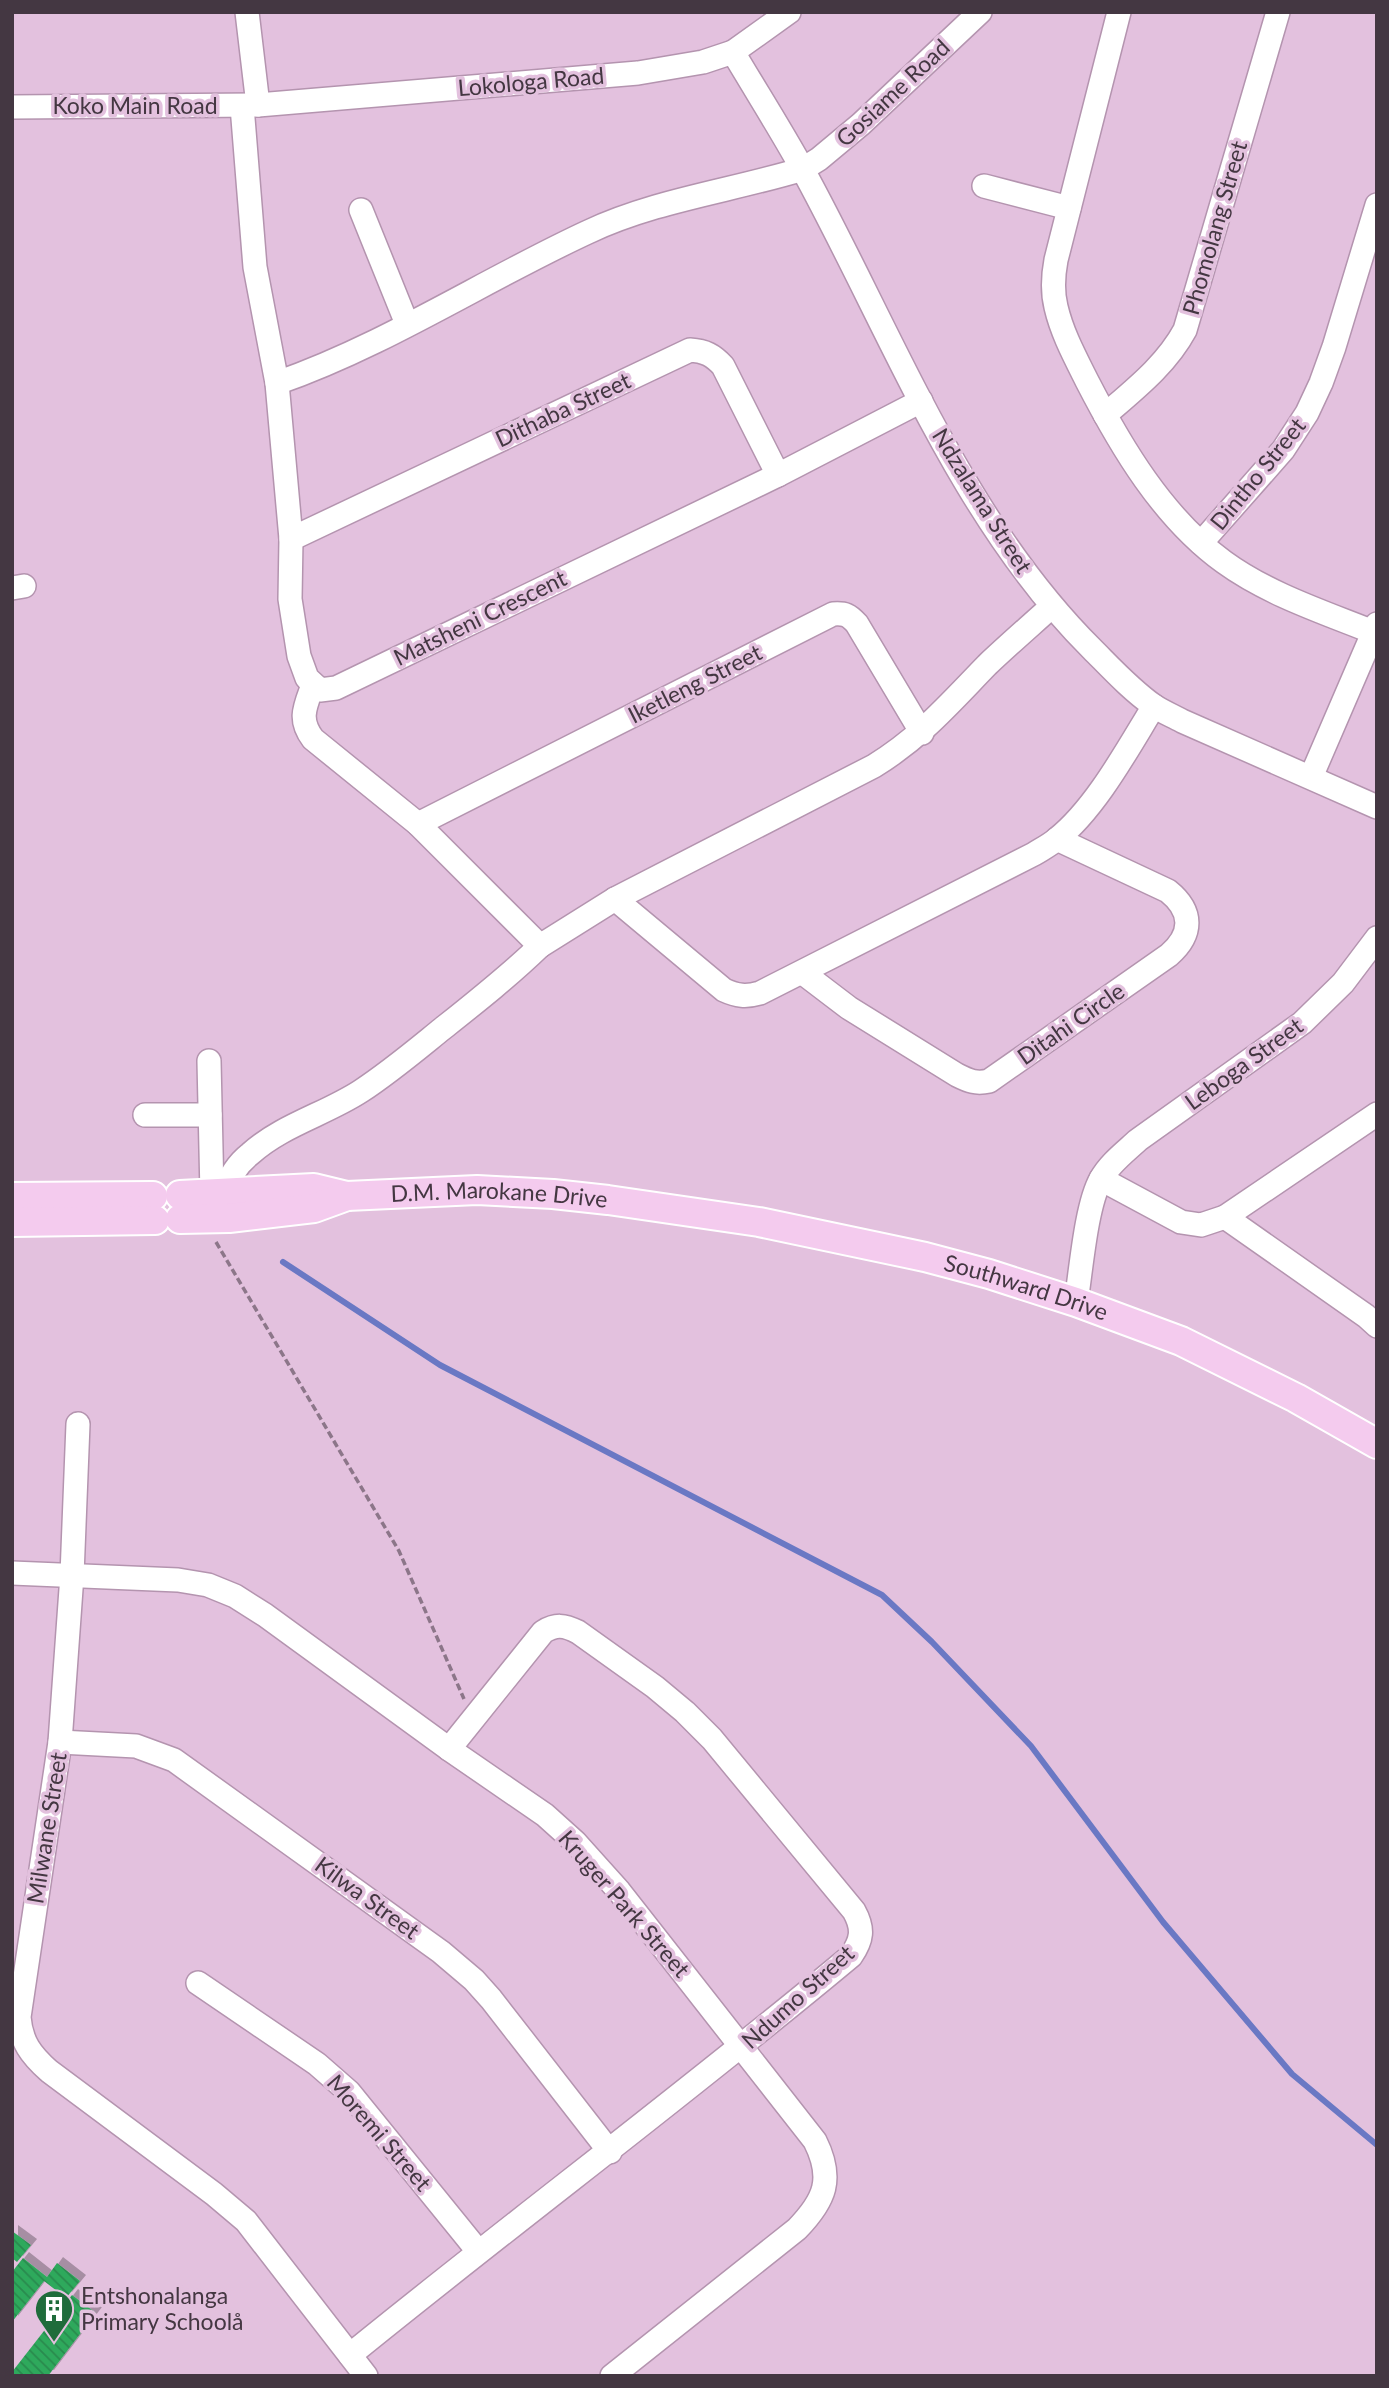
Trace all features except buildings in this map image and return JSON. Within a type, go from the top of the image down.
[{"type":"main road","name":"D.M. Marokane Drive","points":[[12,1197],[186,1205],[261,1215],[314,1208],[347,1196],[477,1190],[553,1194],[649,1205]]},
{"type":"main road","name":"D.M. Marokane Drive","points":[[12,1222],[186,1205]]},
{"type":"main road","name":"Southward Drive","points":[[649,1205],[759,1222],[857,1242],[989,1274],[1076,1302],[1181,1341],[1296,1398],[1377,1444]]},
{"type":"street","points":[[247,12],[255,267],[277,383],[291,539],[290,599],[293,626],[299,656],[307,678],[313,685],[303,718],[305,728],[313,738],[418,824],[527,930],[540,946]]},
{"type":"street","name":"Lokologa Road","points":[[250,105],[638,73],[703,62],[733,52],[789,12]]},
{"type":"street","name":"Gosiame Road","points":[[803,169],[861,124],[980,12]]},
{"type":"street","points":[[1119,12],[1056,260],[1053,280],[1055,305],[1063,330],[1105,415],[1168,509],[1223,562],[1253,581],[1375,628],[1311,778]]},
{"type":"street","name":"Phomolang Street","points":[[1105,415],[1161,365],[1176,347],[1185,330],[1278,12]]},
{"type":"street","name":"Ndzalama Street","points":[[733,52],[803,169],[920,401],[996,530],[1051,607],[1154,706],[1182,721],[1377,807]]},
{"type":"street","name":"Koko Main Road","points":[[12,107],[250,105]]},
{"type":"street","points":[[277,383],[331,362],[589,231],[635,213],[803,169]]},
{"type":"street","points":[[984,186],[1069,208]]},
{"type":"street","name":"Dintho Street","points":[[1202,543],[1283,450],[1307,413],[1334,347],[1377,205]]},
{"type":"street","points":[[360,211],[407,324]]},
{"type":"street","name":"Dithaba Street","points":[[291,539],[690,350],[713,356],[723,366],[778,475]]},
{"type":"street","name":"Matsheni Crescent","points":[[313,685],[320,690],[336,688],[778,475],[920,401]]},
{"type":"street","points":[[186,1205],[274,1137],[340,1104],[392,1069],[500,985],[540,946],[615,899],[874,766],[922,733],[989,664],[1051,607]]},
{"type":"street","name":"Iketleng Street","points":[[418,824],[833,614],[849,615],[857,624],[922,733]]},
{"type":"street","points":[[615,899],[713,982],[735,995],[746,997],[760,993],[1034,854],[1057,839],[1096,796],[1154,706]]},
{"type":"street","name":"Ditahi Circle","points":[[803,973],[849,1008],[957,1075],[971,1082],[989,1081],[1169,955],[1178,948],[1187,931],[1184,909],[1178,899],[1168,891],[1057,839]]},
{"type":"street","name":"Leboga Street","points":[[1101,1179],[1118,1158],[1138,1140],[1302,1023],[1343,983],[1377,938]]},
{"type":"street","points":[[186,1205],[210,1115],[209,1061]]},
{"type":"street","points":[[1076,1302],[1091,1210],[1101,1179],[1169,1217],[1191,1225],[1201,1225],[1224,1217],[1377,1114]]},
{"type":"street","points":[[145,1115],[210,1115]]},
{"type":"street","points":[[1224,1217],[1373,1316]]},
{"type":"street","name":"Milwane Street","points":[[78,1424],[72,1575],[60,1742],[19,2017],[20,2034],[27,2048],[49,2071],[232,2208],[267,2246],[366,2376]]},
{"type":"street","name":"Kruger Park Street","points":[[12,1573],[178,1580],[208,1585],[235,1596],[545,1815],[575,1842],[619,1891],[815,2141],[825,2164],[827,2177],[814,2210],[797,2229],[612,2376]]},
{"type":"street","name":"Ndumo Street","points":[[350,2355],[478,2251],[610,2152],[742,2047],[851,1956],[862,1935],[860,1922],[854,1911],[703,1730],[655,1687],[566,1626],[553,1626],[543,1632],[449,1749]]},
{"type":"street","name":"Kilwa Street","points":[[60,1742],[136,1746],[174,1760],[441,1952],[474,1980],[491,1999],[610,2152]]},
{"type":"street","name":"Moremi Street","points":[[198,1983],[317,2064],[349,2092],[478,2251]]},
{"type":"path","points":[[186,1205],[399,1551],[473,1718]]},
{"type":"waterway","points":[[283,1262],[440,1365],[882,1595],[932,1642],[1031,1746],[1163,1922],[1292,2074],[1377,2145]]},
{"type":"place","name":"Entshonalanga Primary Schoolå","points":[[54,2343]]}]
